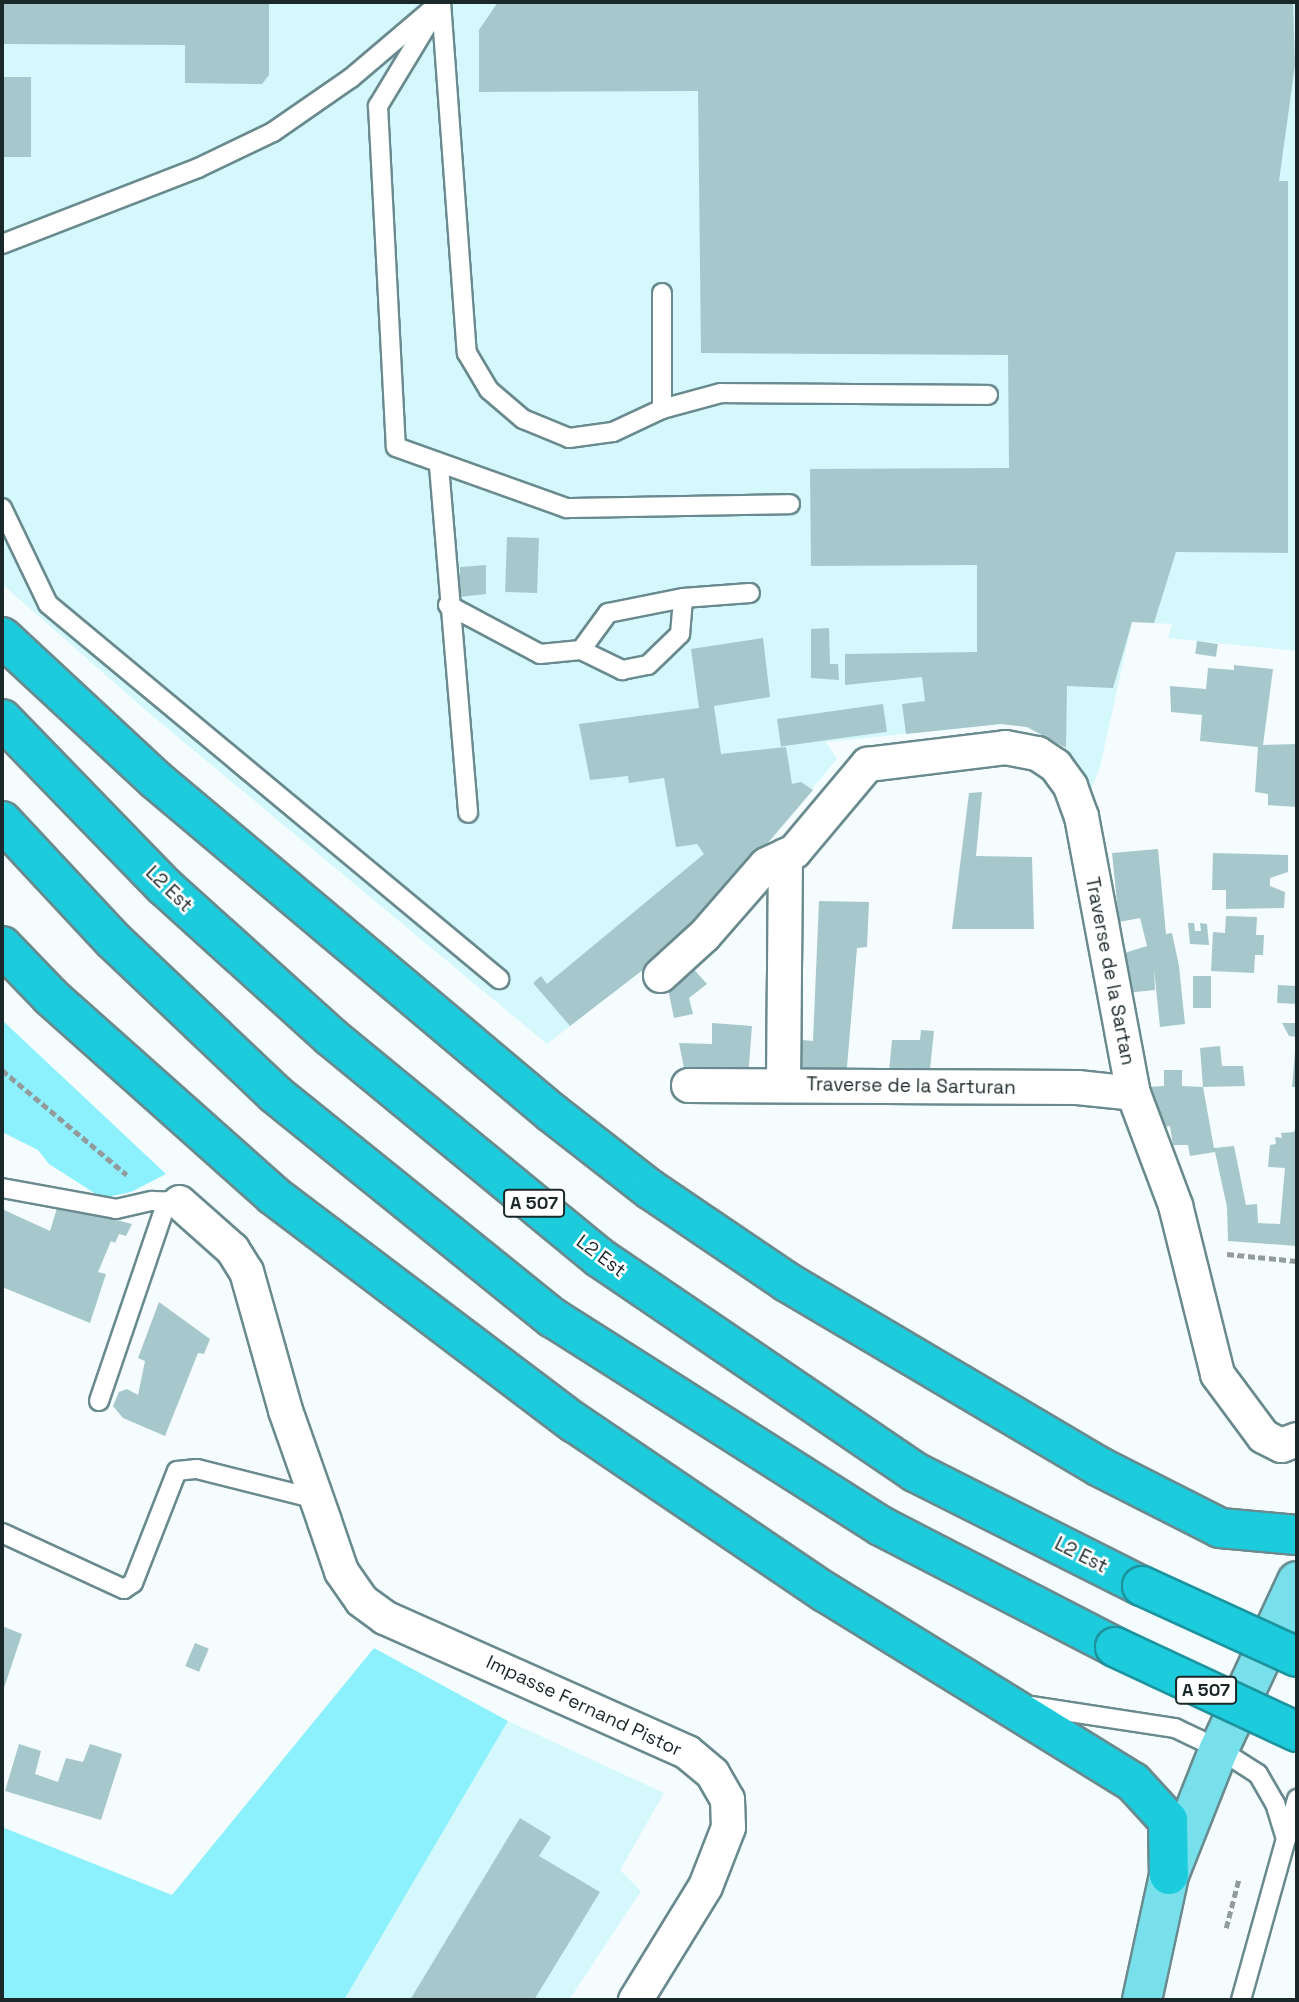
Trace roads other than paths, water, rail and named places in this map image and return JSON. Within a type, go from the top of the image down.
[{"type":"highway","points":[[2,637],[177,797],[552,1113],[651,1190],[787,1282],[1098,1466],[1220,1528],[1297,1535]]},
{"type":"highway","name":"L2 Est","points":[[2,719],[193,912],[331,1037],[600,1258],[915,1472],[1142,1586],[1297,1657]]},
{"type":"highway","name":"A 507","points":[[2,821],[114,941],[275,1094],[554,1318],[881,1526],[1115,1647],[1297,1732]]},
{"type":"highway","points":[[2,946],[51,996],[273,1195],[531,1391],[825,1592],[1133,1782],[1168,1820],[1169,1875]]},
{"type":"main road","points":[[1142,2000],[1169,1875],[1219,1749],[1297,1581]]},
{"type":"street","name":"Traverse de la Sartan","points":[[660,975],[704,935],[766,864],[794,851],[867,764],[1005,747],[1037,753],[1055,765],[1070,786],[1082,816],[1133,1093],[1175,1205],[1217,1374],[1263,1436],[1281,1445],[1297,1438]]},
{"type":"street","points":[[783,1084],[785,855]]},
{"type":"street","name":"Traverse de la Sarturan","points":[[688,1085],[1077,1087],[1133,1093]]},
{"type":"street","name":"Impasse Fernand Pistor","points":[[166,1201],[232,1249],[246,1271],[341,1571],[361,1600],[384,1618],[687,1752],[712,1773],[727,1799],[728,1827],[705,1886],[635,2000]]},
{"type":"lane","points":[[2,244],[198,168],[273,132],[351,78],[441,2]]},
{"type":"lane","points":[[441,2],[467,352],[489,390],[523,419],[569,438],[613,432],[662,410],[721,393],[988,395]]},
{"type":"lane","points":[[441,2],[378,106],[396,447],[439,466],[566,508],[790,504]]},
{"type":"lane","points":[[662,293],[662,410]]},
{"type":"lane","points":[[439,466],[448,606],[468,813]]},
{"type":"lane","points":[[2,508],[48,604],[499,979]]},
{"type":"lane","points":[[581,650],[608,613],[683,598],[750,593]]},
{"type":"lane","points":[[448,606],[540,654],[581,650],[622,670],[649,665],[680,635],[683,598]]},
{"type":"lane","points":[[2,1188],[116,1209],[166,1201],[99,1401]]},
{"type":"lane","points":[[2,1533],[124,1589],[133,1583],[177,1471],[197,1469],[316,1499]]},
{"type":"lane","points":[[1003,1702],[1175,1728],[1219,1749],[1258,1774],[1275,1803],[1286,1839]]},
{"type":"lane","points":[[1241,2000],[1297,1799]]}]
